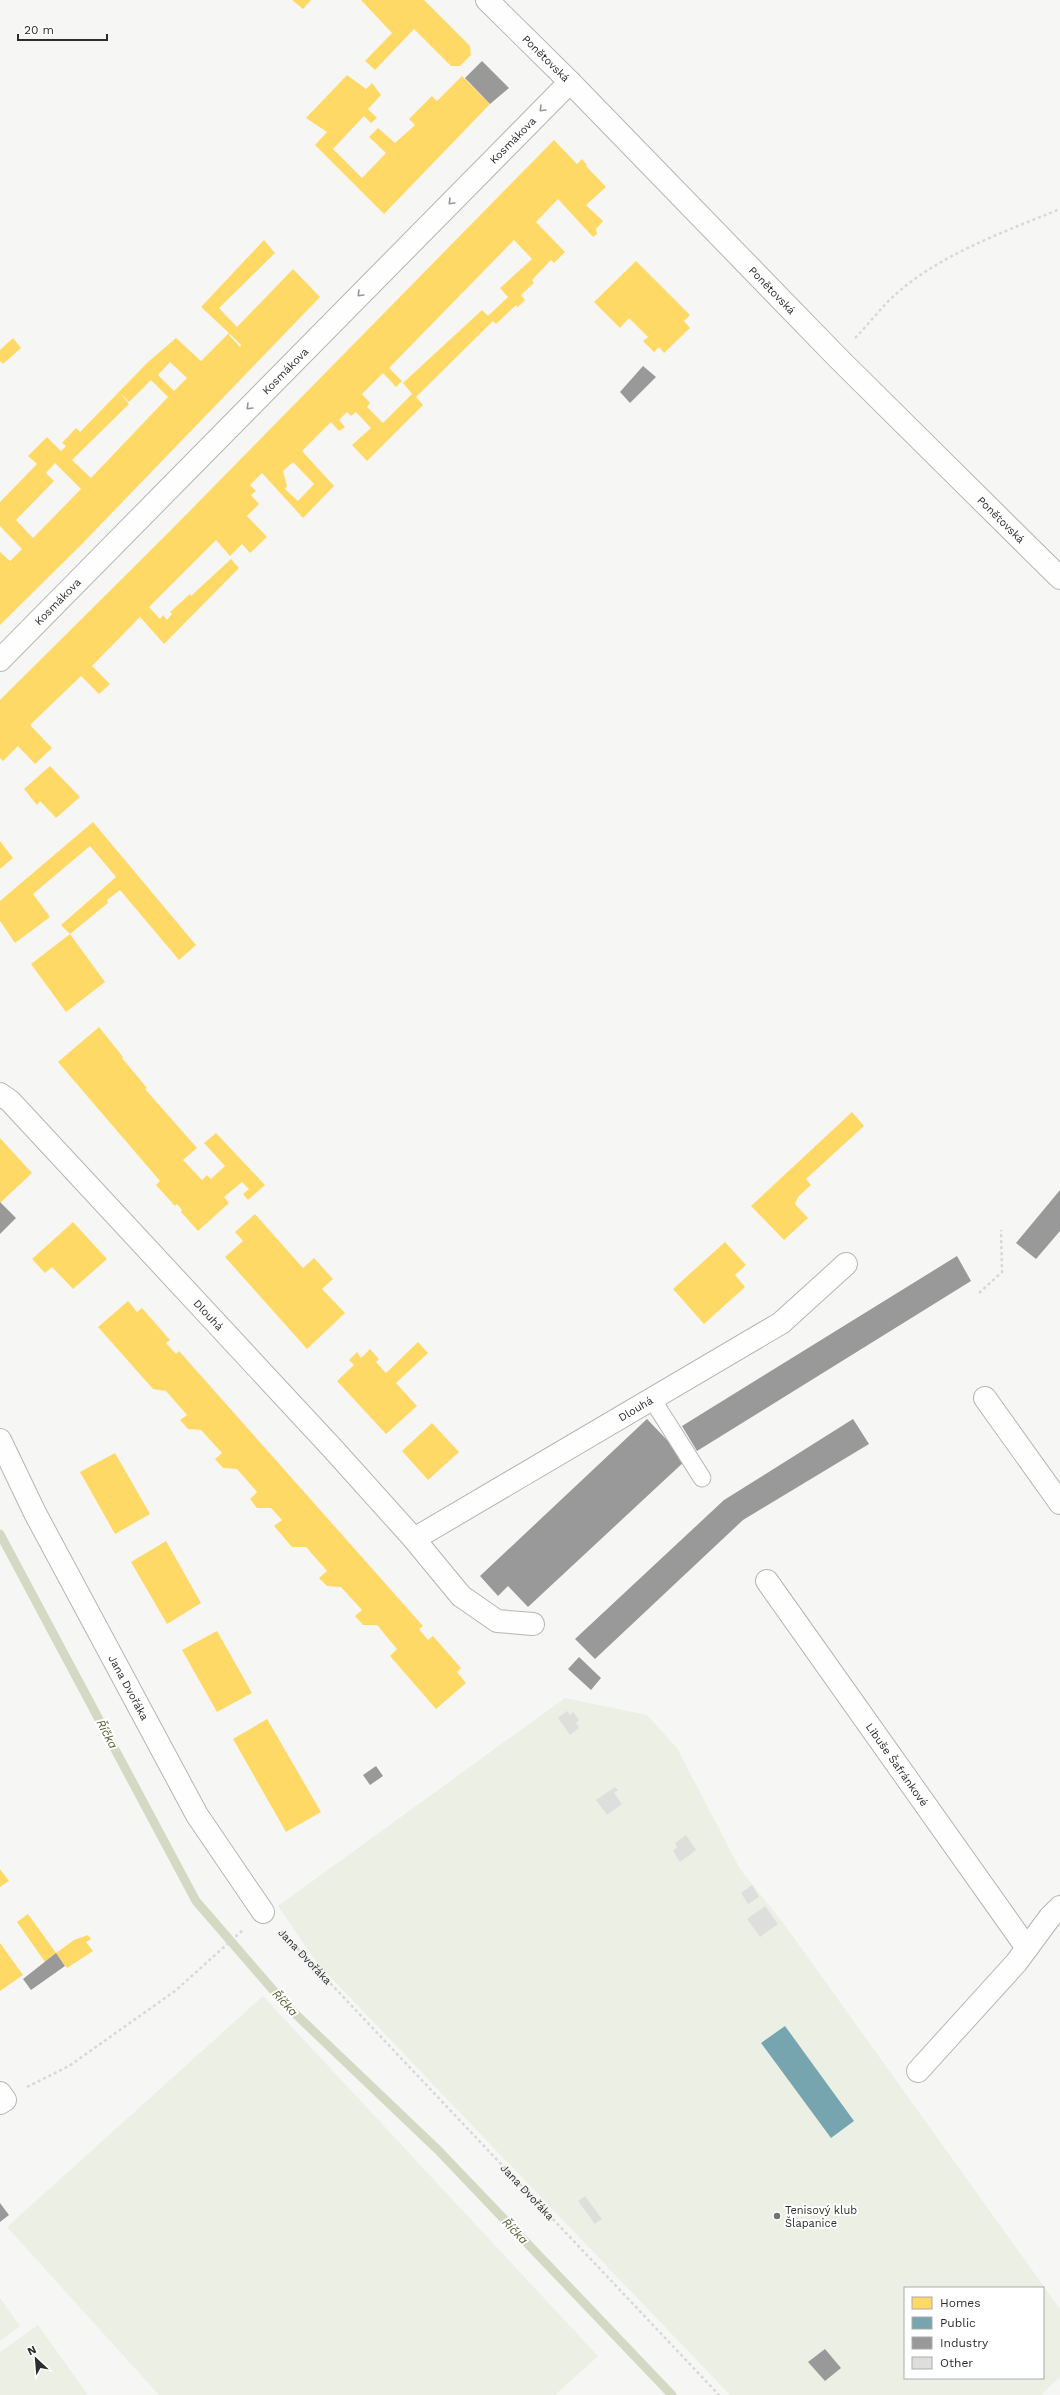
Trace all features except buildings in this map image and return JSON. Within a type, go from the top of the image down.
[{"type":"street","name":"Ponětovská","points":[[486,0],[570,82],[838,358],[1060,578]]},
{"type":"street","name":"Kosmákova","points":[[0,660],[570,82]]},
{"type":"street","name":"Dlouhá","points":[[0,1094],[10,1101],[414,1539],[461,1596],[497,1621],[533,1624]]},
{"type":"street","name":"Dlouhá","points":[[414,1539],[781,1323],[846,1264]]},
{"type":"street","points":[[985,1398],[1060,1503]]},
{"type":"street","name":"Jana Dvořáka","points":[[0,1440],[35,1513],[197,1815],[255,1919]]},
{"type":"street","name":"Libuše Šafránkové","points":[[767,1581],[1027,1948]]},
{"type":"street","points":[[918,2071],[1027,1948],[1050,1917],[1060,1907]]},
{"type":"lane","points":[[652,1399],[702,1478]]},
{"type":"path","points":[[838,358],[897,293],[941,263],[995,235],[1060,209]]},
{"type":"path","points":[[978,1293],[1002,1272],[1001,1230]]},
{"type":"path","points":[[2,2099],[69,2066],[175,1991],[255,1919]]},
{"type":"path","name":"Jana Dvořáka","points":[[255,1919],[719,2395]]},
{"type":"shaded area","points":[[565,1698],[647,1715],[677,1748],[740,1869],[784,1924],[1060,2309],[1060,2377],[1041,2395],[730,2395],[317,1963],[278,1906]]},
{"type":"shaded area","points":[[263,1996],[598,2356],[555,2395],[159,2395],[7,2227]]},
{"type":"shaded area","points":[[0,2298],[20,2326],[0,2341]]},
{"type":"shaded area","points":[[38,2325],[88,2395],[0,2395],[0,2352]]},
{"type":"waterway","name":"Říčka","points":[[0,1534],[196,1901],[286,2005],[438,2150],[672,2395]]},
{"type":"place","name":"Tenisový klub Šlapanice","points":[[777,2216]]}]
